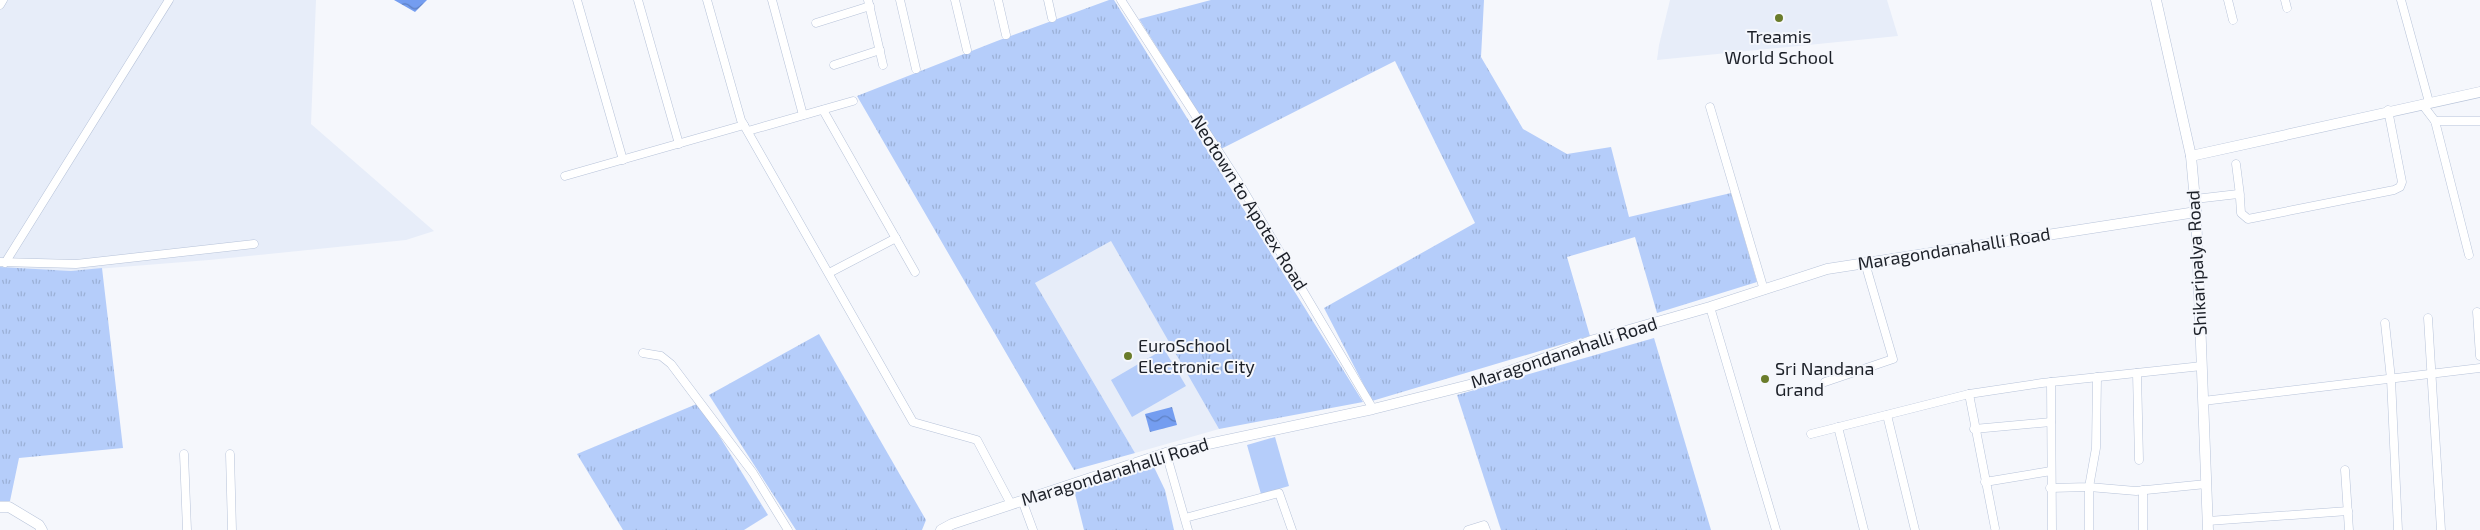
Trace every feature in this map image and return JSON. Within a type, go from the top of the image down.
[{"type":"street","points":[[0,5],[3,0]]},
{"type":"street","points":[[3,262],[169,0]]},
{"type":"street","points":[[576,0],[623,160]]},
{"type":"street","points":[[638,0],[679,144]]},
{"type":"street","points":[[707,0],[746,128],[913,422],[977,440],[1011,504]]},
{"type":"street","points":[[772,0],[803,115]]},
{"type":"street","points":[[900,0],[916,69]]},
{"type":"street","points":[[955,0],[967,50]]},
{"type":"street","points":[[998,0],[1006,35]]},
{"type":"street","points":[[1048,0],[1052,18]]},
{"type":"street","name":"Neotown to Apotex Road","points":[[1121,0],[1239,184],[1374,408]]},
{"type":"street","name":"Shikaripalya Road","points":[[2156,0],[2191,156],[2196,212],[2208,525]]},
{"type":"street","points":[[2228,0],[2233,20]]},
{"type":"street","points":[[2401,0],[2425,103],[2435,121],[2469,256]]},
{"type":"street","points":[[816,23],[869,3],[883,65]]},
{"type":"street","points":[[834,65],[880,50]]},
{"type":"street","points":[[2191,156],[2388,110],[2480,92]]},
{"type":"street","points":[[565,176],[679,144],[803,115],[853,101]]},
{"type":"street","points":[[1710,107],[1764,290]]},
{"type":"street","points":[[823,110],[915,272]]},
{"type":"street","points":[[2236,164],[2241,213],[2248,219],[2400,187],[2402,182],[2388,110]]},
{"type":"street","points":[[2435,121],[2480,121]]},
{"type":"street","points":[[2195,199],[2240,195]]},
{"type":"street","name":"Maragondanahalli Road","points":[[941,530],[952,524],[1166,452],[1374,408],[1477,383],[1594,340],[1710,307],[1827,269],[2196,212]]},
{"type":"street","points":[[829,273],[896,238]]},
{"type":"street","points":[[3,262],[76,264],[254,244]]},
{"type":"street","points":[[1825,382],[1893,359],[1865,263]]},
{"type":"street","points":[[1710,307],[1776,530]]},
{"type":"street","points":[[2477,312],[2480,356]]},
{"type":"street","points":[[2428,318],[2441,530]]},
{"type":"street","points":[[2385,323],[2391,379],[2398,530]]},
{"type":"street","points":[[643,353],[661,356],[671,364],[753,474],[788,530]]},
{"type":"street","points":[[1811,434],[1969,394],[2051,382],[2202,366]]},
{"type":"street","points":[[2203,401],[2480,368]]},
{"type":"street","points":[[2137,373],[2139,460]]},
{"type":"street","points":[[2089,530],[2089,487],[2096,448],[2097,377]]},
{"type":"street","points":[[2051,382],[2050,488],[2052,530]]},
{"type":"street","points":[[1969,394],[1974,429],[1995,528]]},
{"type":"street","points":[[1887,415],[1915,530]]},
{"type":"street","points":[[1974,429],[2051,422]]},
{"type":"street","points":[[1838,427],[1864,530]]},
{"type":"street","points":[[1166,452],[1188,530]]},
{"type":"street","points":[[184,454],[187,530]]},
{"type":"street","points":[[230,454],[232,530]]},
{"type":"street","points":[[2345,470],[2349,530]]},
{"type":"street","points":[[1985,482],[2051,471]]},
{"type":"street","points":[[2050,488],[2089,487],[2143,490],[2206,484]]},
{"type":"street","points":[[2143,490],[2143,530]]},
{"type":"street","points":[[1185,518],[1279,493],[1292,530]]},
{"type":"street","points":[[1022,500],[1033,530]]},
{"type":"street","points":[[0,507],[9,507],[39,525],[42,530]]},
{"type":"street","points":[[2208,525],[2348,511]]},
{"type":"street","points":[[1468,530],[1484,525],[1486,530]]},
{"type":"shaded area","points":[[0,0],[316,0],[311,124],[434,231],[406,240],[209,260],[71,271],[0,268]]},
{"type":"shaded area","name":"Treamis World School","points":[[1670,0],[1887,0],[1898,36],[1657,60]]},
{"type":"shaded area","name":"EuroSchool Electronic City","points":[[1111,240],[1219,429],[1135,453],[1035,283]]},
{"type":"green space","points":[[1109,0],[1114,0],[1363,402],[1219,429],[1111,241],[1035,283],[1135,453],[1074,470],[857,96],[997,41]]},
{"type":"green space","points":[[1211,0],[1484,0],[1481,57],[1523,129],[1567,154],[1611,147],[1629,217],[1731,193],[1757,282],[1657,313],[1635,237],[1567,257],[1590,336],[1372,401],[1324,308],[1475,223],[1395,61],[1221,149],[1139,19]]},
{"type":"green space","points":[[0,267],[71,271],[102,268],[123,448],[19,458],[10,501],[0,501]]},
{"type":"green space","points":[[819,334],[926,520],[922,530],[796,530],[709,395]]},
{"type":"green space","points":[[1654,338],[1711,530],[1501,530],[1457,395]]},
{"type":"green space","points":[[1164,349],[1186,386],[1132,417],[1111,380]]},
{"type":"green space","points":[[699,403],[768,515],[744,530],[623,530],[577,454]]},
{"type":"green space","points":[[1275,437],[1289,486],[1261,494],[1247,445]]},
{"type":"green space","points":[[1153,465],[1165,490],[1174,530],[1084,530],[1074,490]]},
{"type":"water","points":[[394,0],[427,0],[415,12]]},
{"type":"water","points":[[1172,407],[1177,425],[1150,432],[1145,414]]},
{"type":"place","name":"Treamis World School","points":[[1779,18]]},
{"type":"place","name":"EuroSchool Electronic City","points":[[1128,356]]},
{"type":"place","name":"Sri Nandana Grand","points":[[1765,379]]}]
